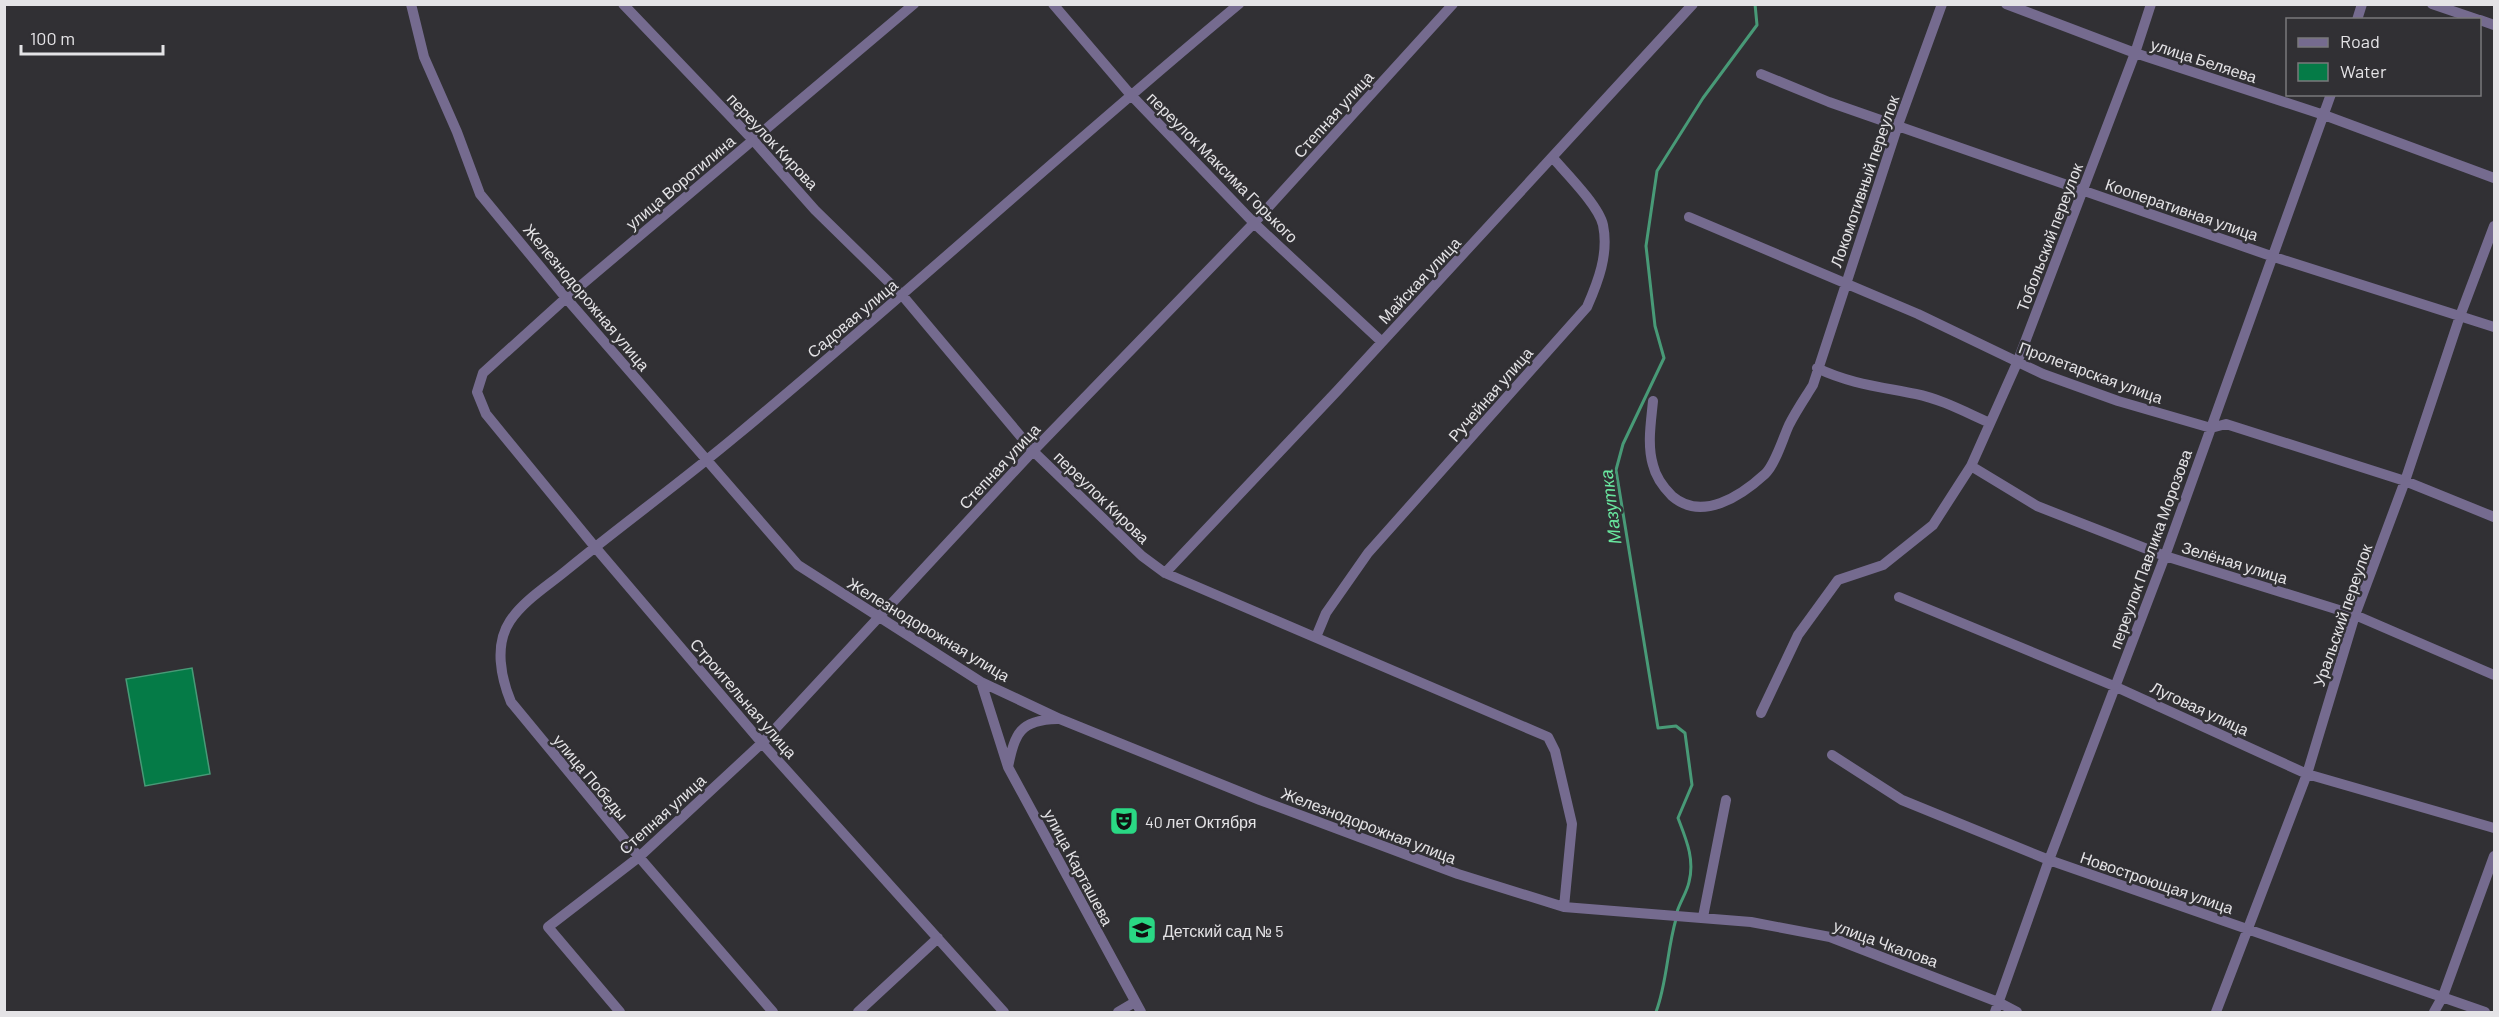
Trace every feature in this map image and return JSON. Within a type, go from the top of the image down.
[{"type":"street","name":"Железнодорожная улица","points":[[411,4],[424,57],[457,132],[480,194],[566,298],[798,565],[981,682],[1060,719],[1260,800],[1447,870],[1564,907],[1703,917]]},
{"type":"street","name":"переулок Кирова","points":[[622,4],[753,140],[816,210],[902,295],[1033,452],[1142,556],[1165,573],[1548,737],[1555,752],[1572,824],[1564,907]]},
{"type":"street","name":"улица Воротилина","points":[[477,392],[483,372],[566,298],[914,4]]},
{"type":"street","name":"переулок Максима Горького","points":[[1053,4],[1130,94],[1254,223],[1382,342]]},
{"type":"street","name":"Садовая улица","points":[[501,660],[508,624],[519,610],[707,459],[902,295],[1130,94],[1239,4]]},
{"type":"street","name":"Степная улица","points":[[620,1012],[548,927],[639,857],[762,743],[1033,452],[1254,223],[1453,4]]},
{"type":"street","name":"Майская улица","points":[[1165,573],[1553,158],[1693,4]]},
{"type":"street","name":"Локомотивный переулок","points":[[1653,402],[1650,449],[1653,467],[1662,486],[1676,499],[1689,506],[1712,507],[1727,502],[1767,473],[1790,423],[1813,385],[1898,125],[1942,4]]},
{"type":"street","name":"улица Беляева","points":[[2006,4],[2135,53],[2324,115],[2494,178]]},
{"type":"street","name":"Тобольский переулок","points":[[1761,712],[1798,635],[1838,580],[1883,566],[1933,525],[1971,466],[2017,363],[2135,53],[2151,4]]},
{"type":"street","points":[[2432,4],[2473,18]]},
{"type":"street","name":"Кооперативная улица","points":[[1761,74],[1829,102],[2271,256],[2494,327]]},
{"type":"street","name":"переулок Павлика Морозова","points":[[1996,1007],[2114,686],[2165,556],[2330,96]]},
{"type":"street","name":"Ручейная улица","points":[[1316,637],[1326,613],[1368,553],[1587,307],[1600,278],[1604,252],[1603,224],[1585,194],[1553,158]]},
{"type":"street","name":"Пролетарская улица","points":[[1689,217],[1918,314],[2017,363],[2118,401],[2211,428],[2226,424],[2405,481],[2494,518]]},
{"type":"street","name":"Уральский переулок","points":[[2216,1012],[2307,774],[2355,615],[2405,481],[2460,316],[2494,226]]},
{"type":"street","points":[[1817,368],[1834,377],[1864,386],[1928,397],[1990,423]]},
{"type":"street","name":"Строительная улица","points":[[477,392],[486,414],[595,547],[762,743],[1004,1012]]},
{"type":"street","name":"Зелёная улица","points":[[1971,466],[2037,506],[2165,556],[2355,615],[2494,675]]},
{"type":"street","name":"Луговая улица","points":[[1899,597],[2114,686],[2307,774],[2494,828]]},
{"type":"street","name":"улица Победы","points":[[501,660],[503,682],[511,702],[639,857],[773,1012]]},
{"type":"street","name":"улица Карташева","points":[[981,682],[1008,767],[1140,1012]]},
{"type":"street","points":[[1008,767],[1012,746],[1019,731],[1031,722],[1060,719]]},
{"type":"street","name":"Новостроющая улица","points":[[1832,755],[1902,800],[2049,860],[2484,1012]]},
{"type":"street","points":[[1703,917],[1726,800]]},
{"type":"street","points":[[2434,1012],[2443,996],[2494,856]]},
{"type":"street","name":"улица Чкалова","points":[[1703,917],[1751,922],[1830,937],[1996,1007],[2017,1012]]},
{"type":"street","points":[[858,1012],[938,938]]},
{"type":"street","points":[[1118,1012],[1135,1002]]},
{"type":"water","points":[[192,668],[210,774],[145,786],[126,679]]},
{"type":"waterway","name":"Мазутка","points":[[1677,912],[1691,874],[1689,849],[1678,818],[1692,785],[1685,733],[1676,726],[1658,728],[1616,470],[1623,444],[1664,358],[1655,326],[1646,246],[1657,171],[1703,98],[1757,25],[1755,4]]},
{"type":"waterway","name":"Мазутка","points":[[1656,1012],[1676,919]]},
{"type":"place","name":"40 лет Октября","points":[[1124,821]]},
{"type":"place","name":"Детский сад № 5","points":[[1142,930]]}]
